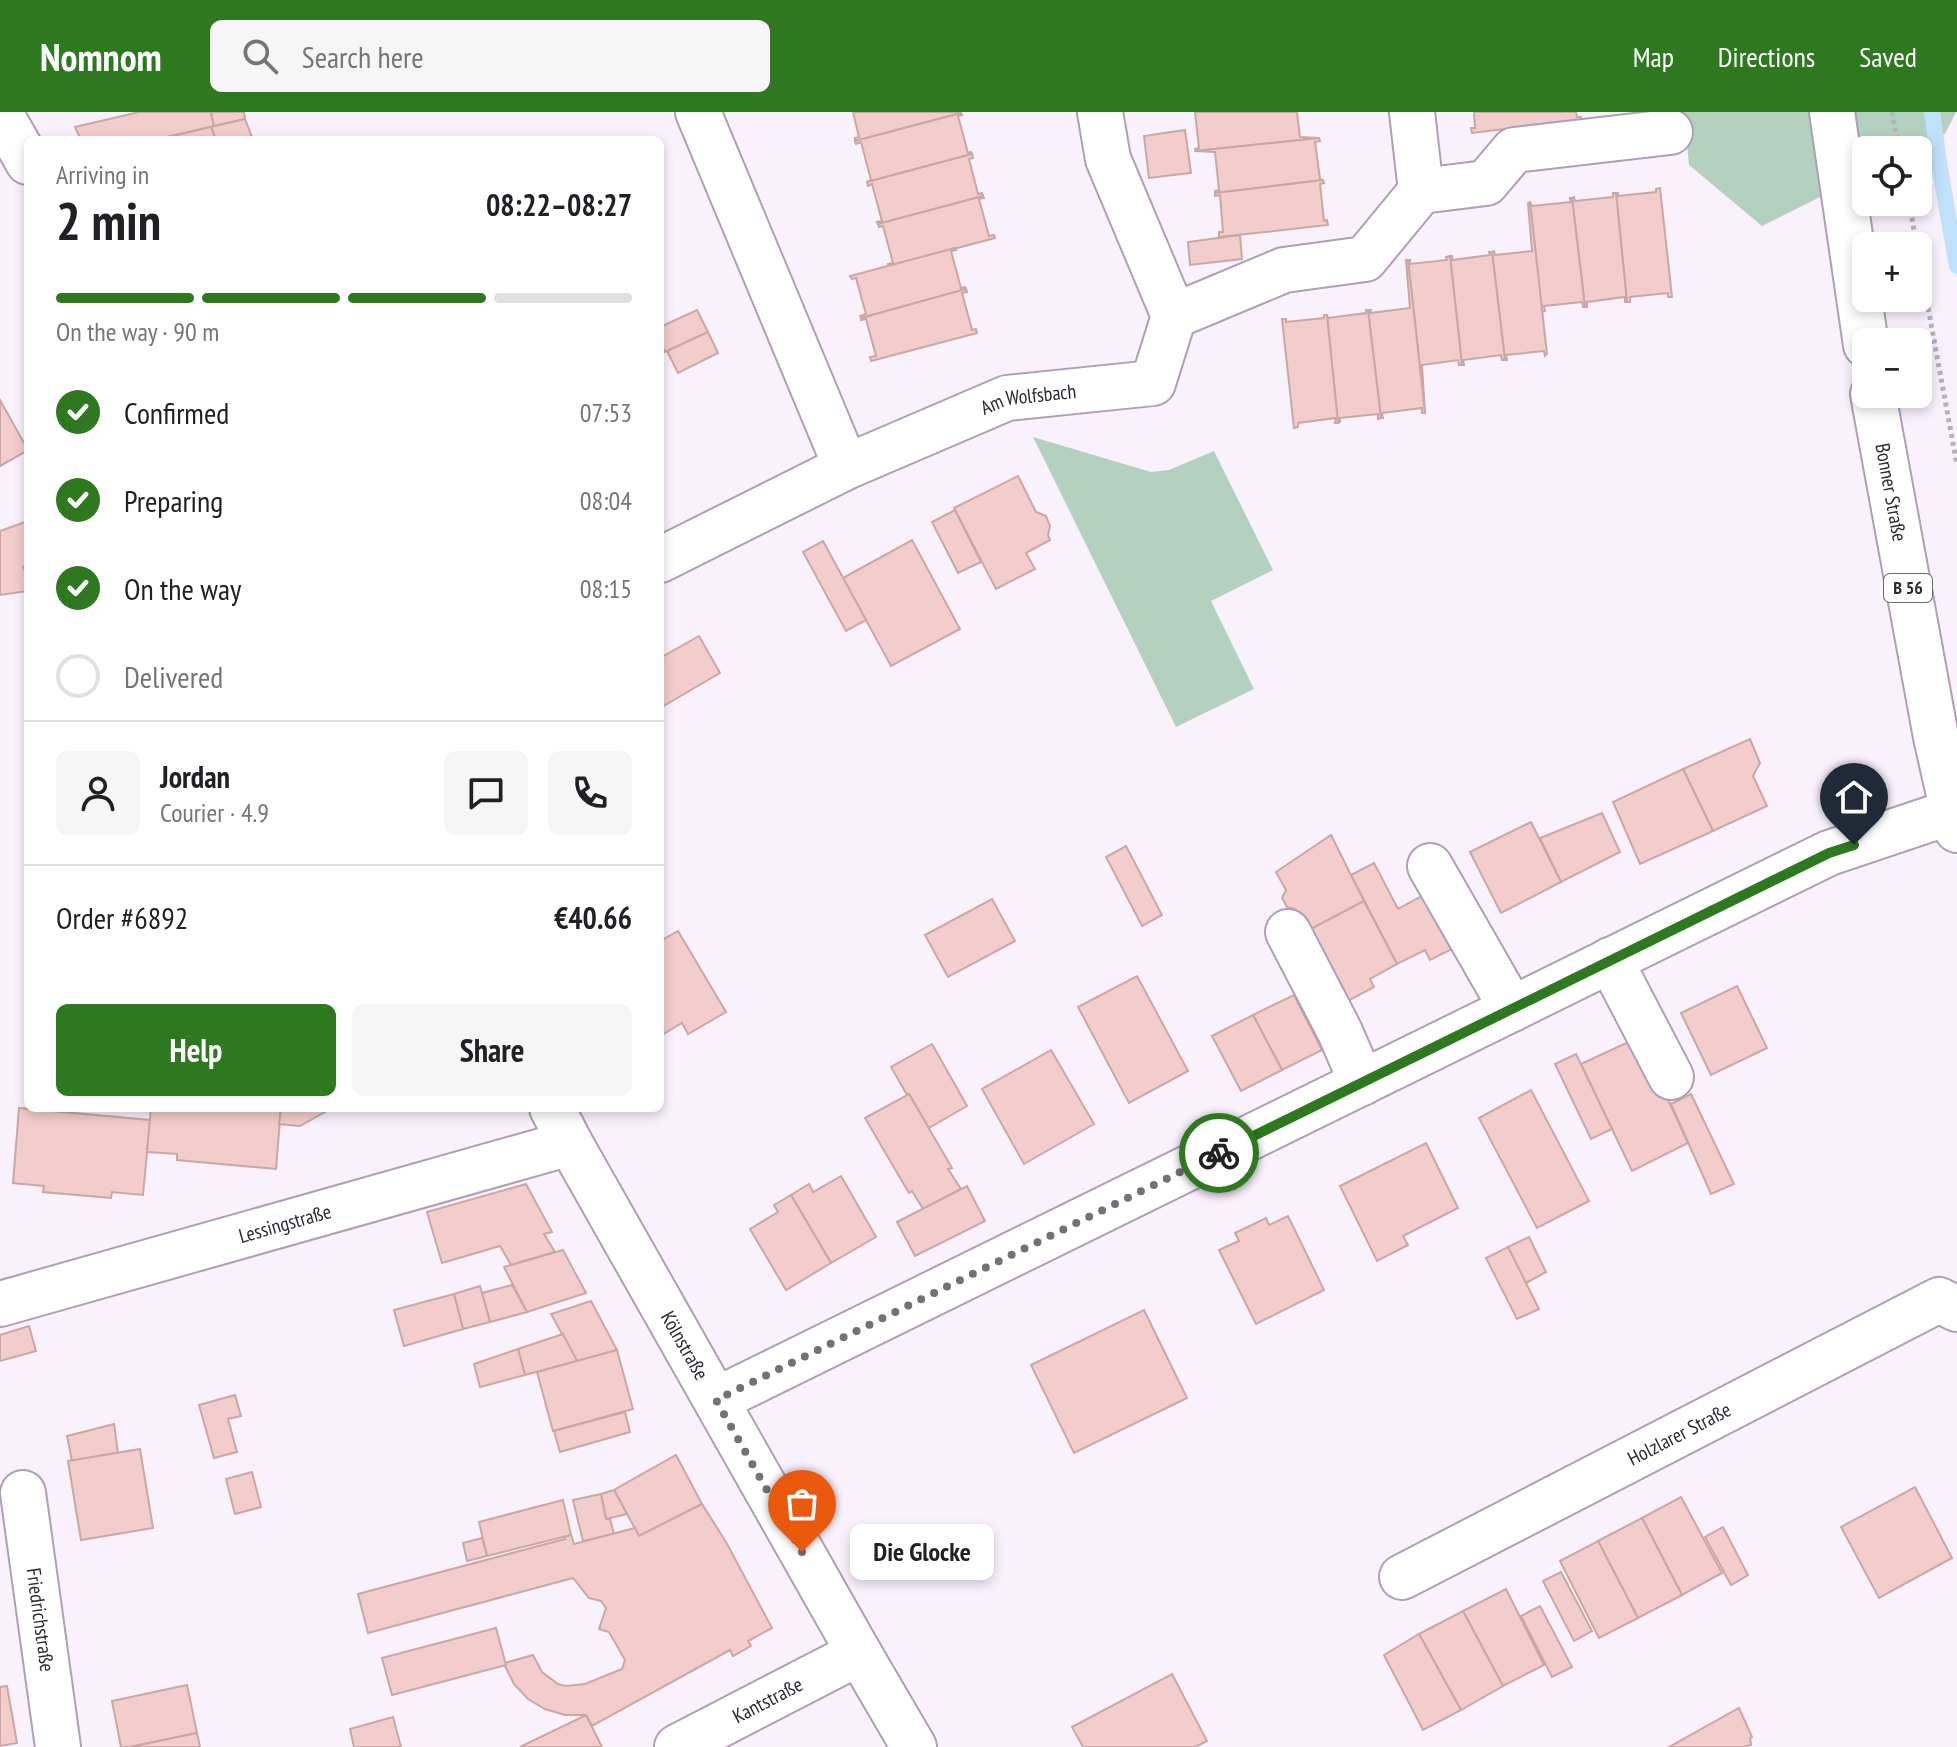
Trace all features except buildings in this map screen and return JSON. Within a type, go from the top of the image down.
[{"type":"street","points":[[698,112],[846,467]]},
{"type":"street","points":[[1100,112],[1108,159],[1174,316],[1284,270],[1365,259],[1421,191],[1486,183],[1514,150],[1670,132]]},
{"type":"street","points":[[1412,112],[1421,191]]},
{"type":"street","points":[[1832,112],[1864,328]]},
{"type":"street","points":[[0,113],[24,155]]},
{"type":"street","name":"Am Wolfsbach","points":[[664,558],[846,467],[1007,398],[1153,383],[1174,316]]},
{"type":"street","name":"Bonner Straße","points":[[1876,408],[1922,665],[1953,808]]},
{"type":"street","points":[[716,1400],[1829,853],[1953,808]]},
{"type":"street","points":[[1430,866],[1512,1009]]},
{"type":"street","points":[[1288,932],[1340,1032],[1362,1083]]},
{"type":"street","points":[[1610,960],[1671,1077]]},
{"type":"street","name":"Kölnstraße","points":[[561,1125],[914,1747]]},
{"type":"street","name":"Lessingstraße","points":[[0,1304],[561,1125]]},
{"type":"street","name":"Holzlarer Straße","points":[[1402,1577],[1939,1300],[1957,1309]]},
{"type":"street","name":"Friedrichstraße","points":[[23,1493],[58,1747]]},
{"type":"street","name":"Kantstraße","points":[[677,1747],[859,1653]]},
{"type":"path","points":[[1892,112],[1896,136]]},
{"type":"path","points":[[1929,312],[1957,465]]},
{"type":"green space","points":[[1684,112],[1956,112],[1945,134],[1932,140],[1932,136],[1852,136],[1852,181],[1762,226],[1689,165]]},
{"type":"green space","points":[[1033,437],[1151,472],[1169,470],[1214,451],[1273,570],[1211,601],[1254,689],[1176,727]]},
{"type":"waterway","points":[[1932,112],[1957,266]]},
{"type":"way so far","points":[[802,1552],[716,1400],[1219,1153]]},
{"type":"place","name":"Die Glocke","points":[[802,1552]]},
{"type":"route","points":[[1219,1153],[1829,853],[1854,845]]}]
